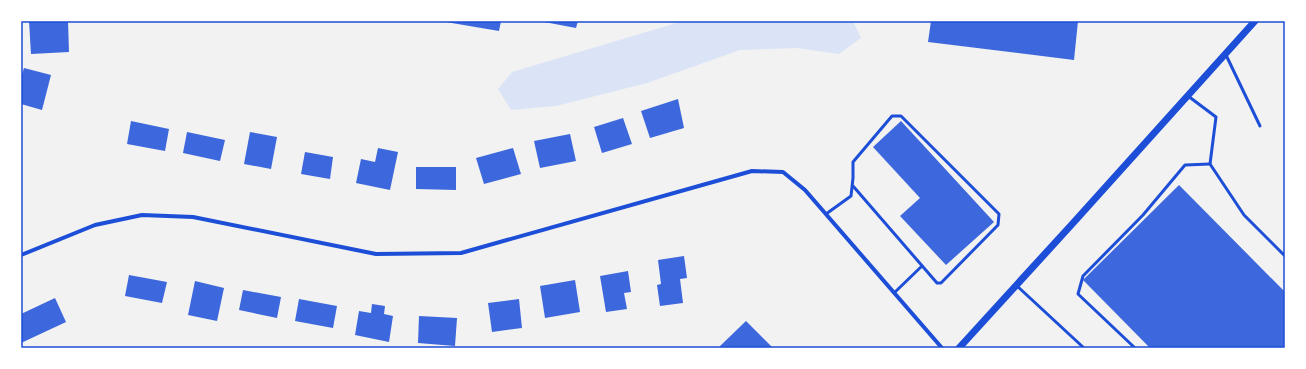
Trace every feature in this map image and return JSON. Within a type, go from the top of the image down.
[{"type":"street","points":[[959,348],[1255,21]]},
{"type":"street","points":[[21,255],[95,225],[142,214],[193,217],[376,254],[461,253],[752,171],[783,172],[805,190],[942,348]]},
{"type":"lane","points":[[1226,54],[1260,126]]},
{"type":"lane","points":[[1188,96],[1216,117],[1210,164],[1244,215],[1285,256]]},
{"type":"lane","points":[[826,214],[851,196],[853,186],[853,162],[892,116],[901,116],[999,214],[998,225],[941,283],[937,283],[853,186]]},
{"type":"lane","points":[[1135,348],[1078,294],[1083,276],[1142,215],[1185,165],[1210,164]]},
{"type":"lane","points":[[894,292],[922,266]]},
{"type":"lane","points":[[1016,285],[1084,348]]},
{"type":"shaded area","points":[[683,21],[853,21],[861,38],[839,54],[797,48],[740,50],[647,83],[556,106],[511,110],[498,89],[512,72]]},
{"type":"building","points":[[29,21],[68,21],[69,52],[31,54]]},
{"type":"building","points":[[440,21],[501,21],[499,31]]},
{"type":"building","points":[[539,21],[578,21],[576,28]]},
{"type":"building","points":[[931,21],[1078,21],[1074,60],[928,42]]},
{"type":"building","points":[[24,68],[51,75],[42,110],[21,104],[21,78]]},
{"type":"building","points":[[678,99],[684,128],[650,138],[641,111]]},
{"type":"building","points":[[623,118],[632,144],[602,153],[594,127]]},
{"type":"building","points":[[131,121],[169,129],[165,151],[127,144]]},
{"type":"building","points":[[901,121],[994,222],[946,265],[900,216],[920,198],[873,147]]},
{"type":"building","points":[[187,132],[225,140],[220,161],[183,153]]},
{"type":"building","points":[[250,132],[277,137],[271,169],[244,164]]},
{"type":"building","points":[[570,134],[576,161],[540,168],[534,141]]},
{"type":"building","points":[[378,148],[398,152],[390,190],[356,183],[361,159],[375,162]]},
{"type":"building","points":[[513,148],[521,174],[484,184],[476,158]]},
{"type":"building","points":[[305,152],[333,157],[330,179],[301,174]]},
{"type":"building","points":[[416,167],[456,167],[456,190],[416,189]]},
{"type":"building","points":[[1179,185],[1285,292],[1285,348],[1150,348],[1083,280]]},
{"type":"building","points":[[684,256],[687,278],[680,279],[683,303],[660,306],[657,285],[661,284],[658,260]]},
{"type":"building","points":[[628,271],[631,292],[624,293],[627,309],[606,312],[600,276]]},
{"type":"building","points":[[129,275],[167,282],[162,303],[125,296]]},
{"type":"building","points":[[575,280],[580,312],[545,318],[540,286]]},
{"type":"building","points":[[195,281],[224,288],[217,321],[188,315]]},
{"type":"building","points":[[243,290],[281,297],[277,318],[239,310]]},
{"type":"building","points":[[55,298],[66,322],[21,343],[21,314]]},
{"type":"building","points":[[299,299],[337,306],[333,328],[295,321]]},
{"type":"building","points":[[519,299],[522,328],[492,332],[488,303]]},
{"type":"building","points":[[372,304],[385,306],[384,314],[393,316],[389,342],[355,335],[359,311],[371,313]]},
{"type":"building","points":[[419,316],[457,318],[455,346],[418,343]]},
{"type":"building","points":[[746,321],[773,348],[718,348]]}]
